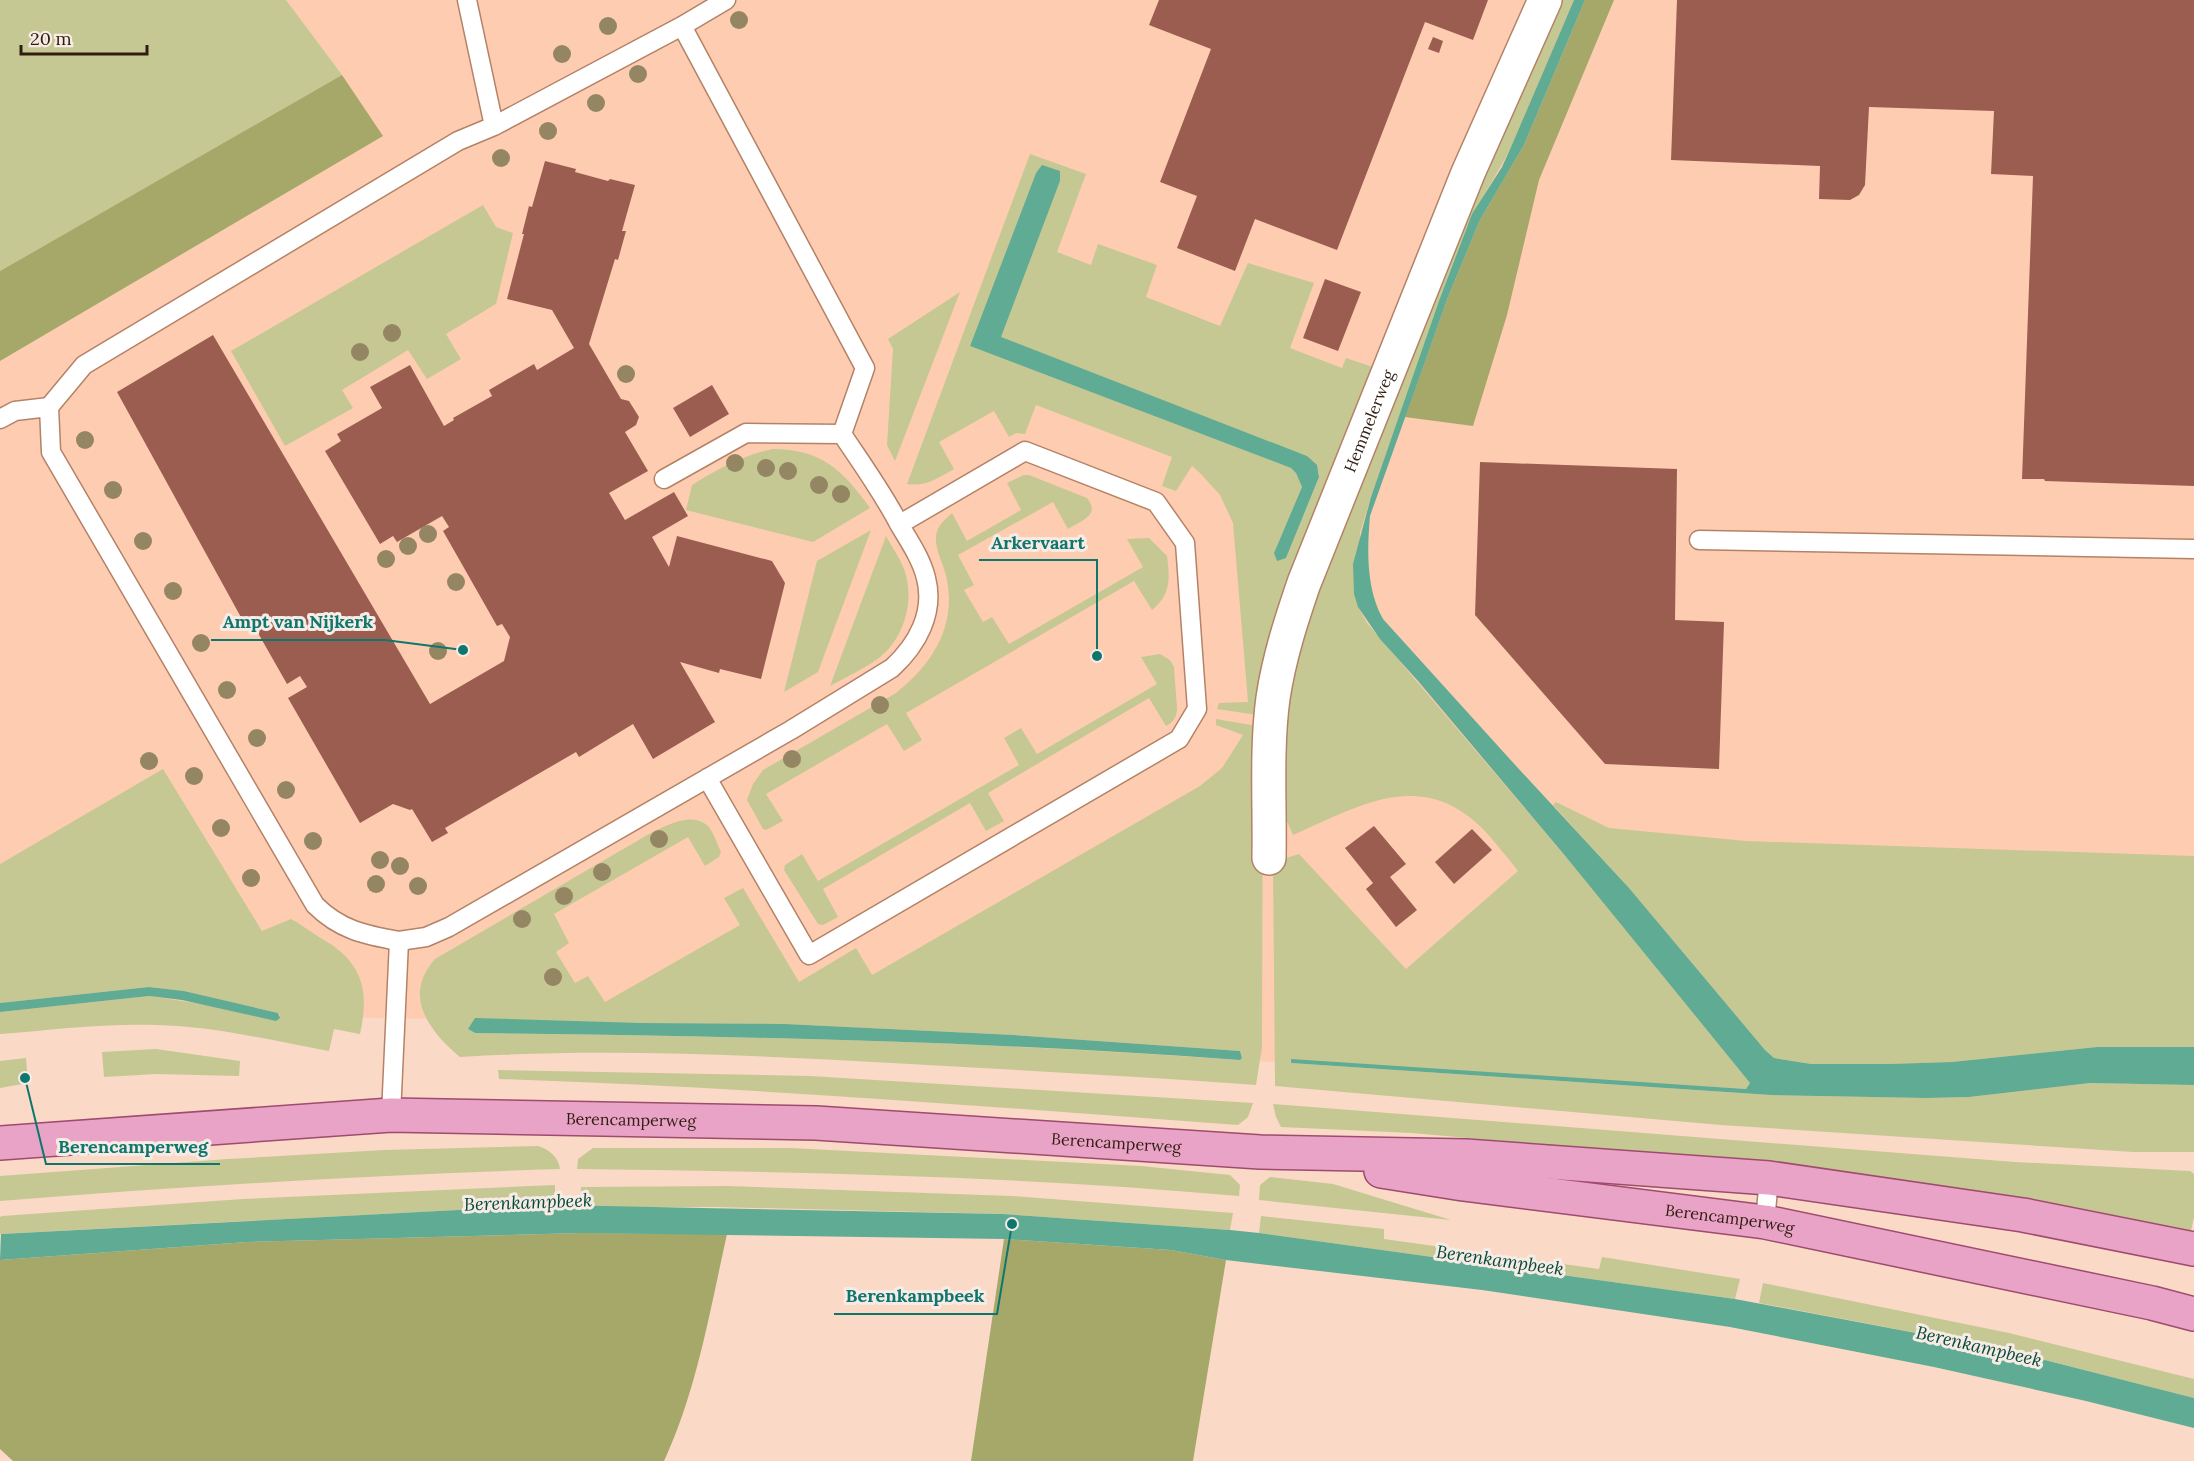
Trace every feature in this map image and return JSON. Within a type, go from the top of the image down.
[{"type":"main road","name":"Berencamperweg","points":[[0,1143],[391,1115],[816,1123],[1260,1152],[1466,1156],[1769,1179],[2023,1215],[2194,1250]]},
{"type":"main road","name":"Berencamperweg","points":[[1260,1152],[1463,1184],[1765,1222],[2140,1300],[2194,1314]]},
{"type":"street","name":"Hemmelerweg","points":[[1269,858],[1270,723],[1281,656],[1290,626],[1304,583],[1468,173],[1545,0]]},
{"type":"lane","points":[[467,0],[494,126]]},
{"type":"lane","points":[[726,0],[682,26],[494,126],[458,141],[84,365],[49,407],[51,452],[315,905],[327,917],[356,933],[399,941],[426,937],[448,927],[791,730],[892,668],[905,657],[921,633],[927,611],[926,577],[890,505],[842,434]]},
{"type":"lane","points":[[682,26],[865,368],[842,434]]},
{"type":"lane","points":[[0,419],[15,411],[49,407]]},
{"type":"lane","points":[[664,479],[746,433],[842,434]]},
{"type":"lane","points":[[707,778],[809,955],[1179,739],[1197,709],[1185,543],[1156,502],[1025,451],[900,524]]},
{"type":"lane","points":[[1699,540],[2194,549]]},
{"type":"lane","points":[[391,1115],[399,941]]},
{"type":"lane","points":[[1765,1222],[1769,1179]]},
{"type":"shaded area","points":[[232,0],[2194,0],[2194,1125],[1354,1067],[640,1023],[0,1011],[0,302]]},
{"type":"green space","points":[[0,0],[286,0],[342,75],[0,271]]},
{"type":"green space","points":[[1556,0],[1574,0],[1511,147],[1465,232],[1371,497],[1360,533],[1358,607],[1367,623],[1562,852],[1750,1083],[1746,1089],[1290,1061],[1291,1063],[1771,1095],[1969,1097],[2090,1083],[2194,1085],[2194,1152],[2133,1152],[1721,1125],[1275,1086],[1273,862],[1299,854],[1406,969],[1518,871],[1483,829],[1460,810],[1436,800],[1413,796],[1390,798],[1342,813],[1293,835],[1282,810],[1291,647]]},
{"type":"green space","points":[[1585,0],[1614,0],[1539,180],[1507,315],[1473,426],[1405,417],[1448,297],[1480,220],[1524,145]]},
{"type":"green space","points":[[342,75],[383,136],[0,361],[0,271]]},
{"type":"green space","points":[[1030,154],[1086,174],[1057,252],[1091,265],[1098,244],[1157,265],[1146,297],[1220,326],[1248,263],[1314,283],[1290,348],[1342,368],[1346,358],[1379,369],[1264,716],[1217,709],[1219,703],[1248,702],[1233,523],[1220,495],[1192,466],[1176,491],[1162,486],[1172,457],[1036,405],[1025,434],[1016,433],[1009,437],[994,411],[939,442],[954,469],[926,483],[907,484]],"holes":[[[1036,173],[1060,181],[1000,337],[1307,456],[1319,473],[1319,477],[1286,558],[1274,553],[1302,487],[1296,473],[1291,468],[970,346]]]},
{"type":"green space","points":[[483,205],[496,227],[513,233],[496,304],[446,334],[461,359],[427,379],[408,350],[342,390],[353,408],[285,446],[231,351]]},
{"type":"green space","points":[[960,292],[895,461],[887,445],[893,349],[888,339]]},
{"type":"green space","points":[[773,449],[805,453],[829,464],[850,483],[870,508],[813,542],[686,510],[692,485],[731,463]]},
{"type":"green space","points":[[1024,475],[1087,498],[1091,504],[1091,513],[1068,529],[1053,502],[958,555],[974,585],[964,590],[983,622],[992,617],[1009,644],[1143,567],[1127,539],[1149,538],[1167,556],[1169,579],[1163,598],[1152,610],[1134,581],[906,713],[922,740],[904,751],[887,724],[766,794],[783,821],[766,830],[763,829],[747,800],[753,784],[763,770],[896,693],[910,681],[932,655],[946,624],[949,608],[945,572],[936,541],[937,531],[943,521],[952,513],[967,541],[1021,510],[1007,483]]},
{"type":"green space","points":[[871,530],[818,672],[784,692],[817,561]]},
{"type":"green space","points":[[886,536],[902,565],[907,581],[908,605],[901,629],[888,650],[879,658],[830,686]]},
{"type":"green space","points":[[1160,654],[1170,660],[1174,667],[1177,711],[1171,723],[1166,726],[1149,698],[988,793],[1004,821],[986,831],[970,803],[823,889],[838,917],[823,925],[818,924],[784,870],[785,865],[802,854],[818,881],[1019,765],[1004,738],[1021,728],[1037,754],[1157,684],[1141,657]]},
{"type":"green space","points":[[1216,719],[1263,727],[1262,1047],[1256,1085],[730,1055],[568,1053],[460,1057],[438,1036],[424,1012],[420,999],[421,986],[425,973],[435,959],[649,834],[683,820],[697,820],[710,829],[721,852],[719,857],[705,866],[688,837],[554,914],[569,943],[556,952],[575,983],[588,976],[605,1002],[740,925],[724,898],[743,888],[799,982],[856,948],[872,975],[1200,786],[1222,768],[1243,735],[1216,725]],"holes":[[[640,1023],[785,1024],[1014,1035],[1240,1051],[1242,1058],[1239,1060],[1048,1048],[857,1040],[475,1033],[468,1029]]]},
{"type":"green space","points":[[163,769],[262,931],[291,919],[334,946],[354,966],[363,989],[363,1018],[360,1034],[334,1029],[329,1051],[178,1026],[117,1025],[0,1034],[0,1012],[149,996],[281,1016],[278,1013],[184,991],[149,987],[0,1003],[0,864]]},
{"type":"green space","points":[[1556,802],[1609,828],[1746,841],[2194,856],[2194,1047],[2097,1047],[1952,1062],[1889,1064],[1811,1064],[1774,1058],[1629,888],[1553,805]]},
{"type":"green space","points":[[156,1049],[240,1061],[239,1076],[156,1074],[104,1077],[102,1052]]},
{"type":"green space","points":[[26,1058],[28,1083],[0,1088],[0,1061]]},
{"type":"green space","points":[[498,1070],[810,1076],[1253,1103],[1248,1117],[1238,1125],[777,1092],[499,1079]]},
{"type":"green space","points":[[1273,1104],[2015,1162],[2190,1171],[2194,1174],[2194,1217],[2191,1231],[2187,1232],[1612,1151],[1412,1133],[1281,1127]]},
{"type":"green space","points":[[538,1146],[553,1154],[560,1169],[280,1182],[0,1201],[0,1176],[384,1150]]},
{"type":"green space","points":[[593,1148],[790,1148],[1141,1166],[1230,1175],[1240,1185],[1239,1196],[991,1179],[577,1169],[578,1159]]},
{"type":"green space","points":[[1270,1177],[1333,1184],[1451,1220],[1259,1200],[1260,1185]]},
{"type":"green space","points":[[555,1185],[555,1205],[0,1234],[0,1217],[2,1216],[243,1199]]},
{"type":"green space","points":[[728,1186],[1012,1196],[1233,1213],[1230,1230],[1003,1214],[717,1207],[580,1207],[581,1187]]},
{"type":"green space","points":[[1261,1216],[1384,1229],[1384,1239],[1599,1269],[1602,1257],[1740,1279],[1735,1299],[1259,1233]]},
{"type":"green space","points":[[580,1233],[727,1234],[694,1378],[664,1461],[13,1461],[0,1449],[0,1260],[247,1242]]},
{"type":"green space","points":[[1004,1239],[1171,1250],[1226,1260],[1193,1461],[971,1461]]},
{"type":"green space","points":[[1763,1283],[2009,1333],[2194,1379],[2194,1398],[2006,1350],[1759,1303]]},
{"type":"water","points":[[1574,0],[1585,0],[1524,145],[1480,220],[1448,297],[1370,516],[1369,569],[1373,595],[1383,619],[1629,888],[1774,1058],[1811,1064],[1889,1064],[1952,1062],[2097,1047],[2194,1047],[2194,1085],[2090,1083],[1969,1097],[1771,1095],[1291,1063],[1291,1059],[1746,1089],[1750,1083],[1562,852],[1380,639],[1358,607],[1354,594],[1353,564],[1371,497],[1439,301],[1472,214],[1502,167]]},
{"type":"water","points":[[1042,165],[1060,171],[1060,181],[1001,337],[1307,456],[1317,465],[1319,477],[1286,558],[1277,561],[1274,553],[1302,487],[1296,473],[1291,468],[970,346],[1036,173]]},
{"type":"water","points":[[149,987],[184,991],[278,1013],[280,1018],[276,1021],[182,1000],[149,996],[0,1012],[0,1003]]},
{"type":"water","points":[[475,1018],[640,1023],[785,1024],[1014,1035],[1240,1051],[1242,1058],[1240,1060],[1049,1048],[858,1040],[475,1033],[468,1029]]},
{"type":"water","points":[[555,1205],[1003,1214],[1259,1233],[1735,1299],[2006,1350],[2194,1398],[2194,1428],[1934,1367],[1730,1327],[1482,1290],[1226,1260],[1171,1250],[1004,1239],[580,1233],[247,1242],[0,1260],[1,1234]]},
{"type":"building","points":[[1159,0],[1488,0],[1473,40],[1425,22],[1337,250],[1255,219],[1235,271],[1177,248],[1197,196],[1160,182],[1211,49],[1149,25]]},
{"type":"building","points":[[1677,0],[2194,0],[2194,486],[2022,479],[2033,176],[1991,174],[1994,111],[1869,107],[1865,185],[1859,195],[1850,200],[1819,199],[1820,166],[1671,160]]},
{"type":"building","points":[[1433,37],[1443,41],[1439,53],[1428,49]]},
{"type":"building","points":[[545,161],[608,181],[610,179],[635,185],[622,231],[626,231],[618,260],[615,259],[589,344],[621,399],[629,401],[639,417],[636,425],[625,432],[648,471],[609,493],[625,520],[674,492],[688,516],[652,537],[669,567],[677,536],[772,561],[785,583],[761,679],[720,669],[719,673],[680,662],[715,722],[653,759],[633,724],[579,757],[576,752],[445,828],[448,833],[432,842],[412,809],[393,804],[360,823],[288,698],[307,687],[300,676],[287,684],[254,626],[248,630],[117,392],[213,335],[430,704],[504,661],[510,637],[502,624],[497,626],[443,531],[449,527],[442,516],[397,542],[393,536],[380,544],[325,451],[341,441],[337,434],[382,408],[370,387],[410,365],[444,426],[454,420],[453,418],[492,396],[489,390],[534,364],[537,370],[574,348],[552,310],[507,299],[529,206],[532,207]]},
{"type":"building","points":[[1325,279],[1361,292],[1338,351],[1303,338]]},
{"type":"building","points":[[712,385],[729,414],[690,437],[673,408]]},
{"type":"building","points":[[1480,462],[1677,469],[1675,620],[1724,622],[1719,769],[1605,764],[1475,615]]},
{"type":"building","points":[[1374,826],[1406,864],[1390,877],[1417,910],[1396,927],[1366,889],[1373,883],[1345,848]]},
{"type":"building","points":[[1472,829],[1492,850],[1454,884],[1435,862]]},
{"type":"place","name":"Ampt van Nijkerk","points":[[463,650]]},
{"type":"place","name":"Arkervaart","points":[[1097,656]]},
{"type":"place","name":"Berencamperweg","points":[[25,1078]]},
{"type":"place","name":"Berenkampbeek","points":[[1012,1224]]}]
